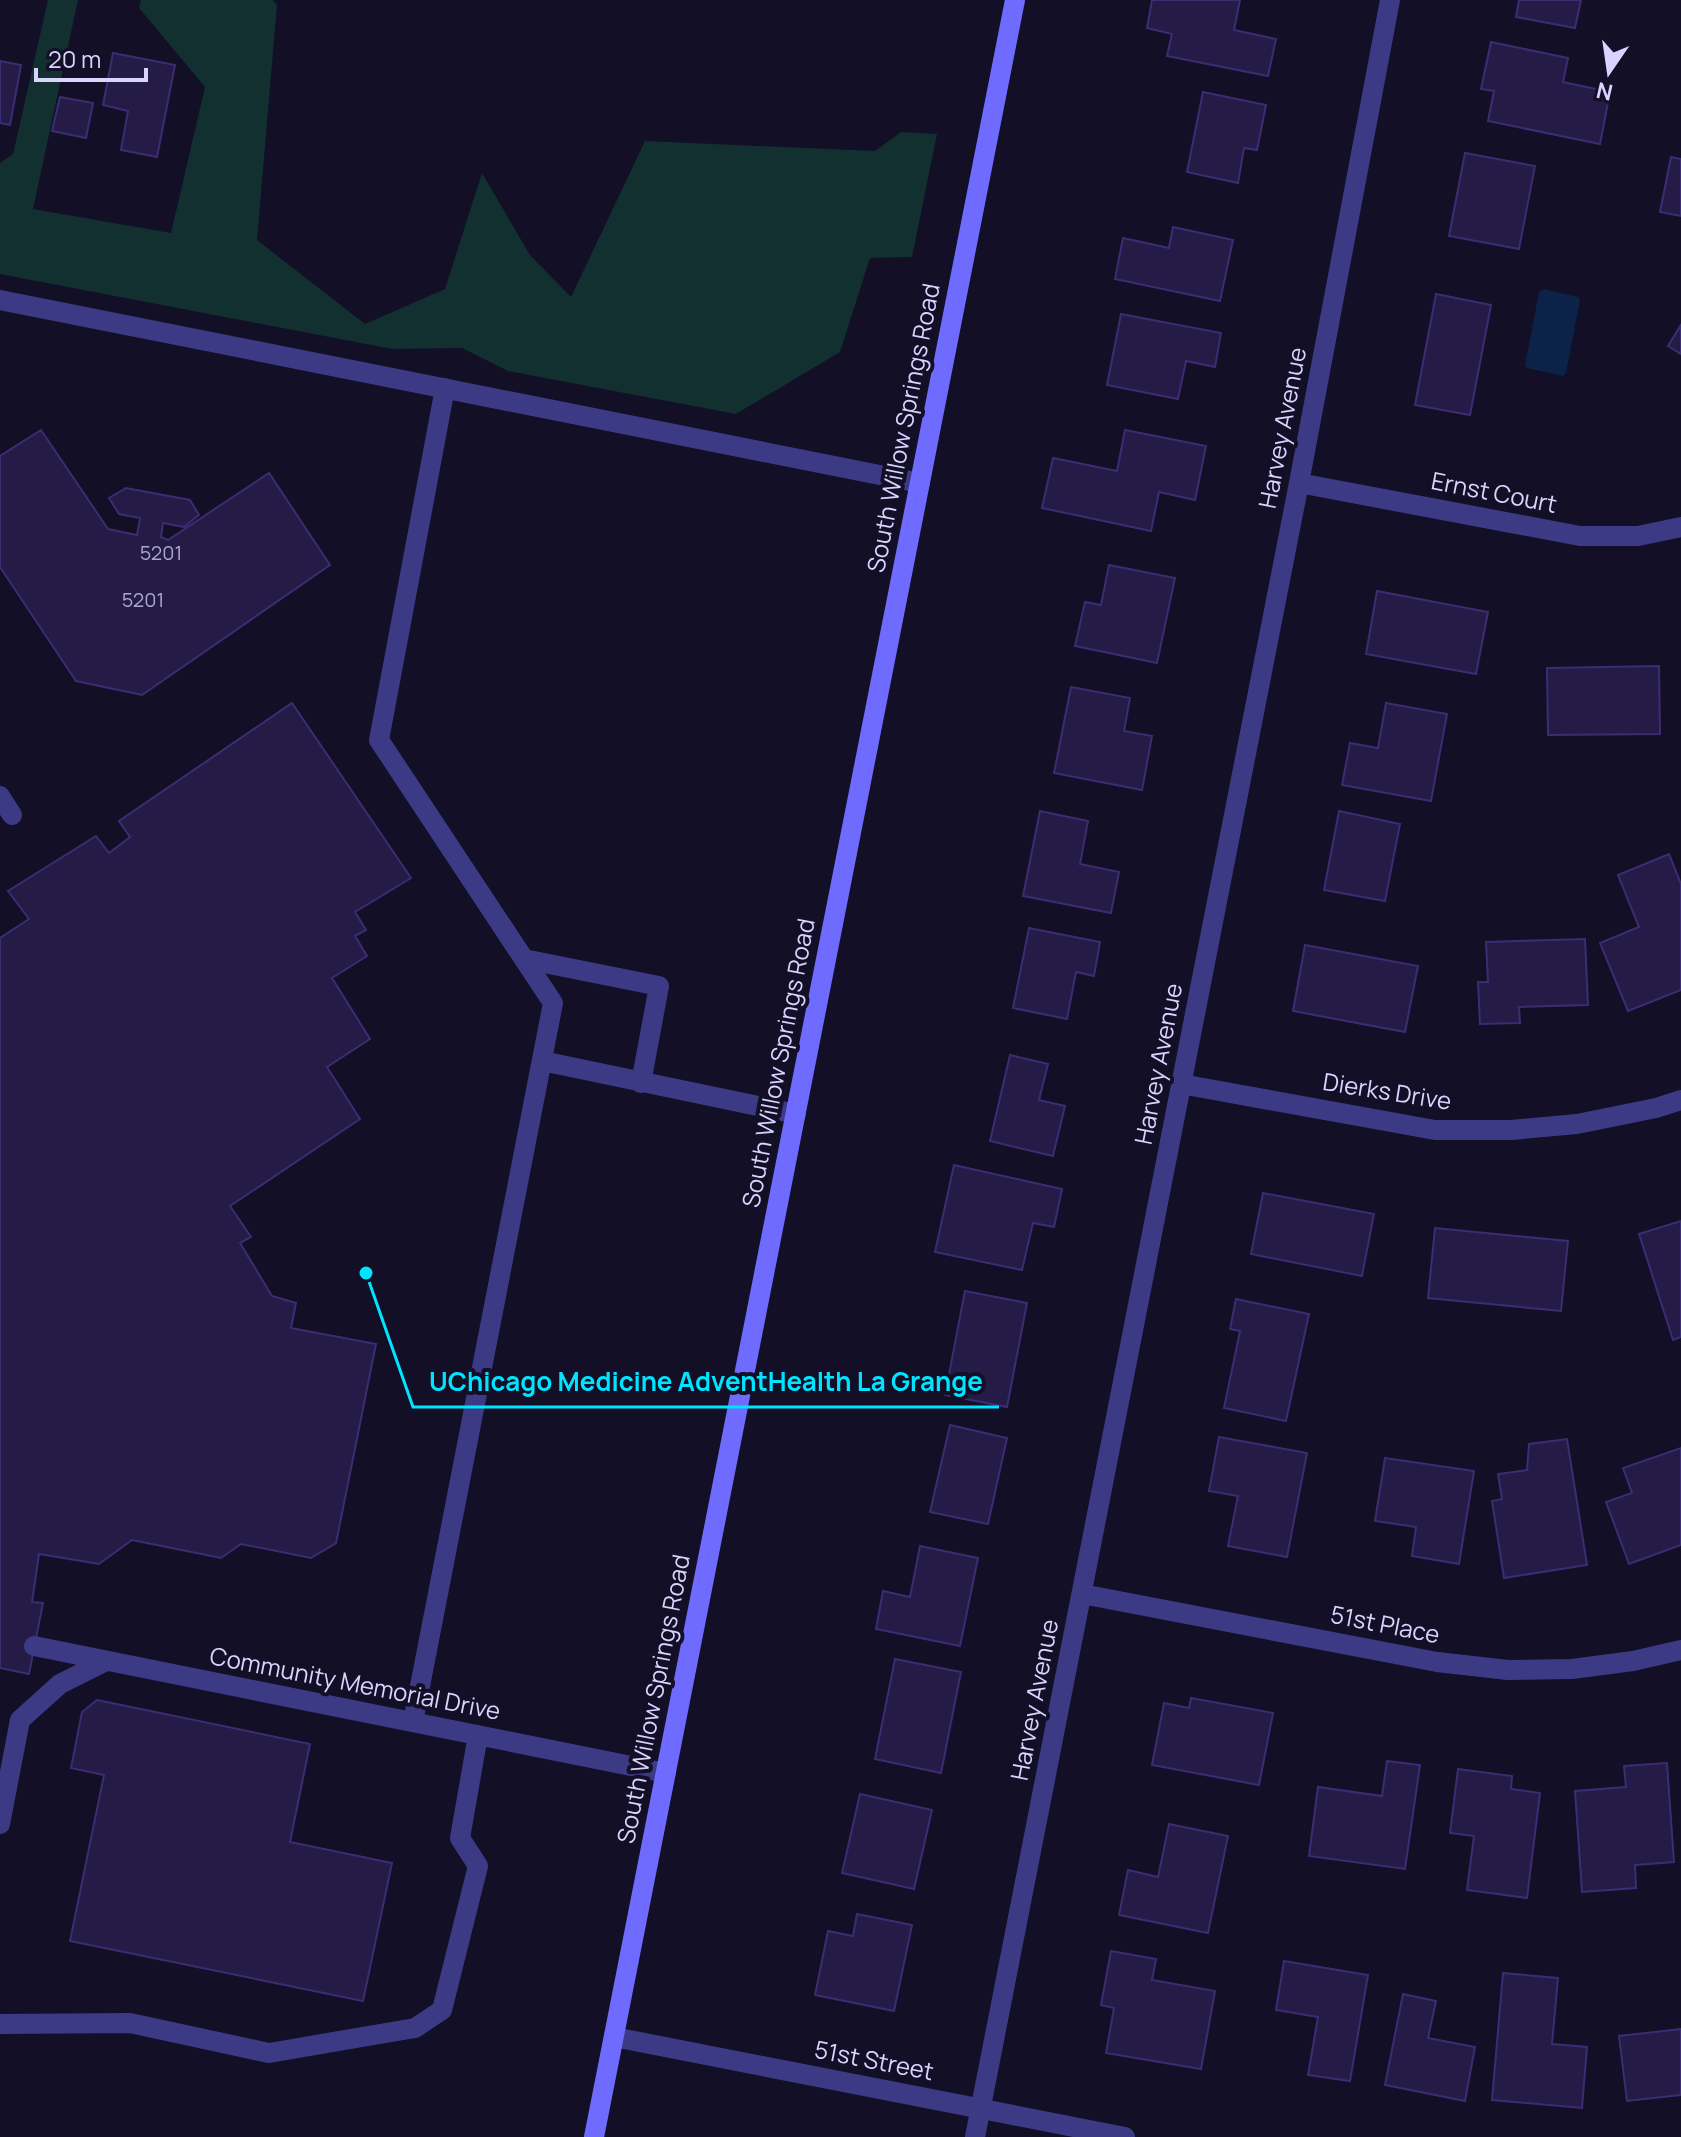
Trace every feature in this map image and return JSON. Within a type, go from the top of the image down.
[{"type":"street","name":"South Willow Springs Road","points":[[594,2137],[1015,0]]},
{"type":"street","name":"Harvey Avenue","points":[[975,2137],[1299,483],[1390,0]]},
{"type":"street","points":[[0,300],[920,483]]},
{"type":"street","points":[[413,1722],[553,1003],[379,740],[445,388]]},
{"type":"street","name":"Ernst Court","points":[[1299,483],[1580,536],[1638,536],[1681,527]]},
{"type":"street","points":[[0,796],[12,815]]},
{"type":"street","points":[[524,959],[659,986],[641,1083]]},
{"type":"street","points":[[542,1061],[796,1114]]},
{"type":"street","name":"Dierks Drive","points":[[1181,1084],[1435,1130],[1511,1130],[1577,1124],[1681,1100]]},
{"type":"street","name":"51st Place","points":[[1082,1594],[1437,1662],[1508,1670],[1572,1669],[1633,1661],[1681,1650]]},
{"type":"street","name":"Community Memorial Drive","points":[[34,1646],[666,1773]]},
{"type":"street","points":[[0,1824],[20,1720],[60,1684],[106,1661]]},
{"type":"street","points":[[0,2024],[130,2023],[269,2053],[415,2028],[442,2010],[478,1866],[460,1838],[478,1735]]},
{"type":"street","name":"51st Street","points":[[614,2037],[1125,2137]]},
{"type":"green space","points":[[48,0],[78,0],[33,209],[171,233],[205,87],[139,8],[141,0],[273,0],[277,5],[257,240],[365,324],[445,289],[482,173],[530,255],[571,297],[645,141],[875,151],[901,132],[937,134],[912,257],[870,258],[840,352],[736,414],[508,371],[462,348],[392,349],[0,274],[0,163],[13,154]]},
{"type":"water","points":[[1543,289],[1580,300],[1563,376],[1525,365],[1539,292]]},
{"type":"building","points":[[1152,0],[1240,0],[1234,30],[1276,39],[1268,76],[1167,56],[1172,34],[1147,28]]},
{"type":"building","points":[[1519,0],[1581,0],[1575,28],[1516,17]]},
{"type":"building","points":[[1491,42],[1568,58],[1563,82],[1610,92],[1600,144],[1488,121],[1494,91],[1481,89]]},
{"type":"building","points":[[113,53],[175,65],[157,157],[121,150],[128,111],[103,105]]},
{"type":"building","points":[[0,61],[21,65],[10,125],[0,123]]},
{"type":"building","points":[[1203,92],[1266,105],[1257,150],[1244,148],[1238,183],[1187,172]]},
{"type":"building","points":[[60,97],[93,103],[86,138],[52,131]]},
{"type":"building","points":[[1465,153],[1535,166],[1519,249],[1449,236]]},
{"type":"building","points":[[1671,157],[1681,159],[1681,216],[1660,212]]},
{"type":"building","points":[[1173,227],[1233,240],[1220,301],[1115,279],[1123,238],[1169,248]]},
{"type":"building","points":[[1436,294],[1491,305],[1470,415],[1415,405]]},
{"type":"building","points":[[1121,314],[1221,333],[1215,367],[1186,361],[1178,399],[1107,385]]},
{"type":"building","points":[[1681,325],[1681,354],[1668,346]]},
{"type":"building","points":[[41,430],[108,529],[137,535],[140,518],[119,514],[109,498],[126,488],[190,500],[199,515],[184,527],[163,523],[161,537],[168,540],[269,473],[330,565],[142,695],[76,681],[0,567],[0,456]]},
{"type":"building","points":[[1125,430],[1206,446],[1195,500],[1159,492],[1151,531],[1042,508],[1053,458],[1117,471]]},
{"type":"building","points":[[1109,565],[1175,578],[1157,663],[1075,646],[1085,602],[1101,605]]},
{"type":"building","points":[[1377,591],[1488,612],[1476,674],[1366,654]]},
{"type":"building","points":[[1659,666],[1660,734],[1548,735],[1547,668]]},
{"type":"building","points":[[1071,687],[1130,698],[1124,731],[1152,736],[1142,790],[1054,773]]},
{"type":"building","points":[[292,703],[411,878],[355,912],[366,930],[355,936],[367,956],[332,978],[370,1039],[327,1067],[360,1119],[230,1206],[251,1237],[240,1243],[272,1296],[296,1303],[291,1328],[376,1344],[336,1543],[311,1558],[241,1544],[221,1558],[132,1540],[99,1564],[39,1554],[32,1602],[43,1603],[29,1674],[0,1668],[0,938],[29,919],[8,891],[96,836],[109,853],[130,837],[119,821]]},
{"type":"building","points":[[1386,703],[1447,714],[1431,801],[1342,785],[1350,743],[1378,748]]},
{"type":"building","points":[[1040,811],[1088,821],[1080,864],[1119,872],[1111,913],[1023,896]]},
{"type":"building","points":[[1339,811],[1400,824],[1385,901],[1324,890]]},
{"type":"building","points":[[1669,854],[1681,884],[1681,990],[1628,1011],[1600,943],[1639,927],[1618,875]]},
{"type":"building","points":[[1029,928],[1100,942],[1094,976],[1076,972],[1067,1019],[1013,1008]]},
{"type":"building","points":[[1585,939],[1588,1005],[1519,1007],[1520,1023],[1480,1024],[1478,982],[1488,982],[1486,942]]},
{"type":"building","points":[[1305,945],[1418,966],[1405,1032],[1293,1011]]},
{"type":"building","points":[[1010,1055],[1048,1064],[1039,1100],[1065,1106],[1053,1156],[990,1141]]},
{"type":"building","points":[[954,1165],[1062,1189],[1054,1227],[1033,1223],[1022,1270],[935,1252]]},
{"type":"building","points":[[1263,1193],[1374,1214],[1362,1276],[1251,1254]]},
{"type":"building","points":[[1681,1221],[1681,1337],[1673,1340],[1639,1234]]},
{"type":"building","points":[[1435,1228],[1568,1241],[1561,1311],[1428,1298]]},
{"type":"building","points":[[965,1291],[1027,1303],[1007,1407],[945,1395]]},
{"type":"building","points":[[1236,1299],[1309,1314],[1286,1421],[1224,1408],[1240,1331],[1230,1329]]},
{"type":"building","points":[[950,1425],[1007,1438],[988,1524],[930,1512]]},
{"type":"building","points":[[1219,1437],[1307,1453],[1287,1557],[1228,1546],[1238,1496],[1209,1491]]},
{"type":"building","points":[[1567,1439],[1587,1565],[1504,1578],[1492,1501],[1502,1499],[1498,1474],[1527,1470],[1529,1444]]},
{"type":"building","points":[[1681,1448],[1681,1545],[1629,1564],[1606,1502],[1632,1493],[1623,1468]]},
{"type":"building","points":[[1385,1458],[1474,1471],[1459,1564],[1412,1556],[1416,1527],[1375,1521]]},
{"type":"building","points":[[920,1546],[978,1558],[960,1646],[876,1629],[883,1591],[910,1597]]},
{"type":"building","points":[[895,1659],[961,1672],[941,1773],[875,1759]]},
{"type":"building","points":[[1191,1698],[1273,1713],[1259,1785],[1152,1765],[1164,1703],[1189,1708]]},
{"type":"building","points":[[97,1700],[310,1744],[290,1842],[392,1863],[363,2001],[70,1941],[104,1775],[71,1768],[82,1712]]},
{"type":"building","points":[[1387,1761],[1420,1765],[1405,1869],[1309,1856],[1318,1787],[1382,1796]]},
{"type":"building","points":[[1667,1763],[1674,1862],[1635,1865],[1636,1888],[1582,1892],[1575,1791],[1626,1787],[1624,1766]]},
{"type":"building","points":[[1458,1769],[1512,1776],[1511,1789],[1540,1793],[1527,1898],[1467,1890],[1474,1836],[1450,1833]]},
{"type":"building","points":[[860,1794],[932,1810],[914,1889],[842,1873]]},
{"type":"building","points":[[1169,1824],[1228,1836],[1208,1933],[1119,1915],[1128,1870],[1158,1877]]},
{"type":"building","points":[[857,1914],[912,1925],[894,2011],[815,1995],[828,1931],[853,1936]]},
{"type":"building","points":[[1111,1951],[1156,1959],[1152,1980],[1215,1991],[1201,2069],[1106,2053],[1114,2008],[1101,2005]]},
{"type":"building","points":[[1284,1961],[1368,1975],[1350,2081],[1308,2075],[1318,2017],[1276,2010]]},
{"type":"building","points":[[1503,1973],[1558,1978],[1552,2044],[1587,2047],[1582,2108],[1492,2100]]},
{"type":"building","points":[[1403,1994],[1436,2001],[1428,2038],[1475,2047],[1465,2101],[1385,2085]]},
{"type":"building","points":[[1681,2029],[1681,2095],[1627,2101],[1619,2036]]},
{"type":"place","name":"UChicago Medicine AdventHealth La Grange","points":[[366,1273]]}]
